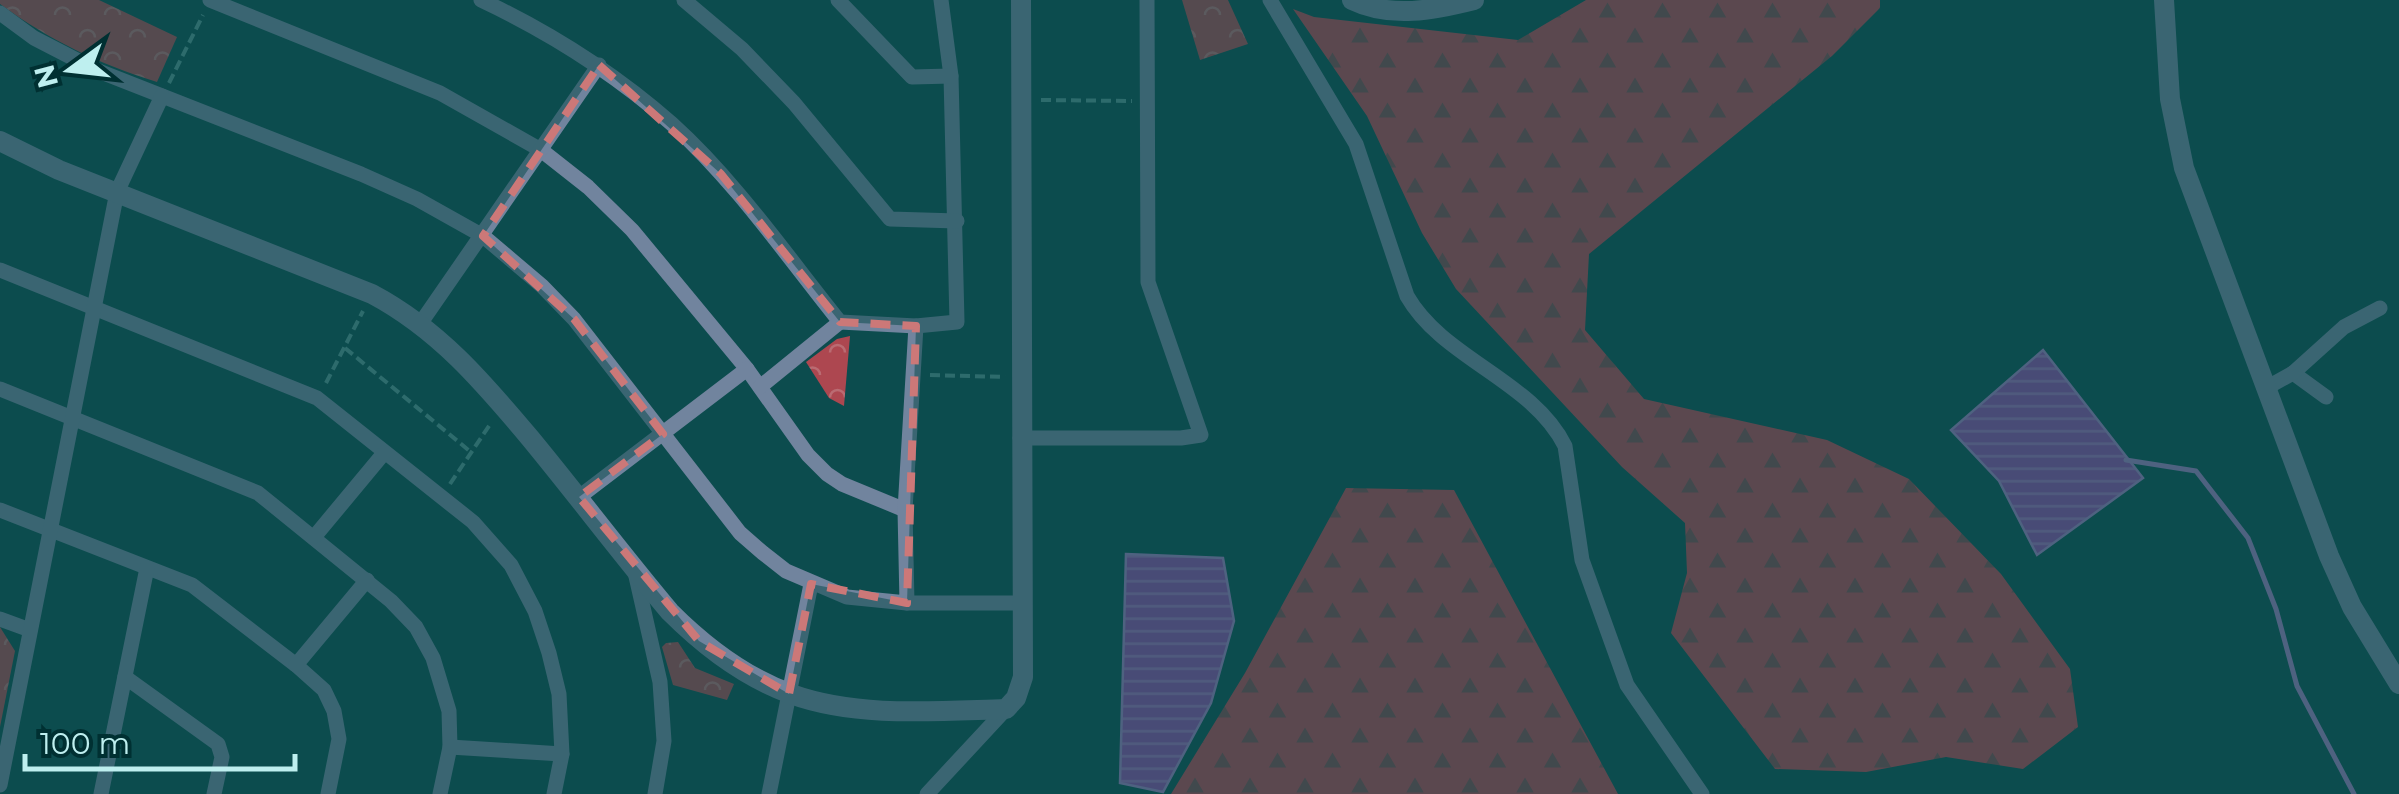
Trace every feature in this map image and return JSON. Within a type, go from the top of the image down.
[{"type":"street","points":[[481,0],[529,23],[599,65],[673,125],[721,174],[840,322]]},
{"type":"street","points":[[684,0],[742,49],[794,103],[890,219],[957,221]]},
{"type":"street","points":[[838,0],[912,77],[951,76]]},
{"type":"street","points":[[760,387],[840,322],[916,326],[957,322],[951,76],[941,0]]},
{"type":"street","points":[[927,794],[1016,698],[1022,677],[1022,0]]},
{"type":"street","points":[[1020,438],[1201,435],[1148,282],[1147,0]]},
{"type":"street","points":[[1270,0],[1356,144],[1407,296],[1419,317],[1557,430],[1565,446],[1582,560],[1628,685],[1702,794]]},
{"type":"street","points":[[1352,0],[1394,11],[1427,11],[1474,0]]},
{"type":"street","points":[[2164,0],[2170,99],[2184,168],[2329,556],[2352,607],[2399,684]]},
{"type":"street","points":[[210,1],[440,94],[541,150],[632,230],[827,474],[905,510]]},
{"type":"street","points":[[0,13],[34,38],[96,70],[362,174],[482,236],[542,286],[574,319],[740,532],[786,572],[847,597],[907,603],[1022,603]]},
{"type":"street","points":[[420,324],[599,65]]},
{"type":"street","points":[[0,785],[117,192],[162,96]]},
{"type":"street","points":[[0,141],[59,170],[372,294],[420,324],[492,391],[634,569],[699,640],[734,665],[789,694],[822,702],[916,712],[1006,708]]},
{"type":"street","points":[[0,270],[317,398],[473,522],[511,565],[535,611],[559,694],[562,754],[554,794]]},
{"type":"street","points":[[2266,388],[2293,372],[2344,327],[2380,308]]},
{"type":"street","points":[[907,603],[905,510],[916,326]]},
{"type":"street","points":[[579,498],[746,368]]},
{"type":"street","points":[[2293,372],[2326,396]]},
{"type":"street","points":[[0,390],[246,487],[315,536],[367,580],[416,627],[434,658],[449,710],[450,747],[440,794]]},
{"type":"street","points":[[315,536],[384,453]]},
{"type":"street","points":[[0,510],[192,586],[296,665],[324,690],[334,711],[339,739],[328,794]]},
{"type":"street","points":[[101,794],[147,568]]},
{"type":"street","points":[[634,569],[660,682],[664,741],[654,794]]},
{"type":"street","points":[[296,665],[367,580]]},
{"type":"street","points":[[770,794],[811,584]]},
{"type":"street","points":[[0,619],[30,630]]},
{"type":"street","points":[[126,677],[218,744],[222,757],[214,794]]},
{"type":"street","points":[[450,747],[562,754]]},
{"type":"path","points":[[162,96],[210,1]]},
{"type":"path","points":[[1022,99],[1146,101]]},
{"type":"path","points":[[317,398],[372,294]]},
{"type":"path","points":[[345,348],[472,453]]},
{"type":"path","points":[[912,375],[1020,377]]},
{"type":"path","points":[[440,498],[492,424],[484,414]]},
{"type":"highlighted area","points":[[599,65],[721,174],[840,322],[916,326],[907,603],[811,584],[789,694],[699,641],[579,497],[663,434],[574,319],[483,236]]},
{"type":"green space","points":[[0,0],[99,0],[177,37],[157,82],[56,40],[18,17]]},
{"type":"green space","points":[[1182,0],[1228,0],[1248,44],[1200,60]]},
{"type":"green space","points":[[1586,0],[1880,0],[1880,8],[1832,56],[1589,254],[1585,330],[1644,399],[1827,440],[1909,479],[2001,574],[2070,669],[2078,727],[2023,769],[1946,757],[1866,772],[1775,769],[1671,633],[1687,573],[1685,523],[1622,467],[1456,289],[1422,233],[1367,116],[1293,9],[1314,17],[1518,40]]},
{"type":"green space","points":[[850,336],[844,406],[829,398],[806,362],[837,339]]},
{"type":"green space","points":[[1346,488],[1454,490],[1618,794],[1171,794],[1245,673]]},
{"type":"green space","points":[[0,627],[15,651],[0,727]]},
{"type":"green space","points":[[678,642],[695,668],[734,684],[727,700],[673,685],[662,647]]},
{"type":"shaded area","points":[[2043,350],[2143,478],[2037,555],[1999,481],[1951,430]]},
{"type":"shaded area","points":[[1126,554],[1223,558],[1234,621],[1211,703],[1163,792],[1120,783]]},
{"type":"waterway","points":[[2126,460],[2196,471],[2248,538],[2276,609],[2297,686],[2354,794]]}]
